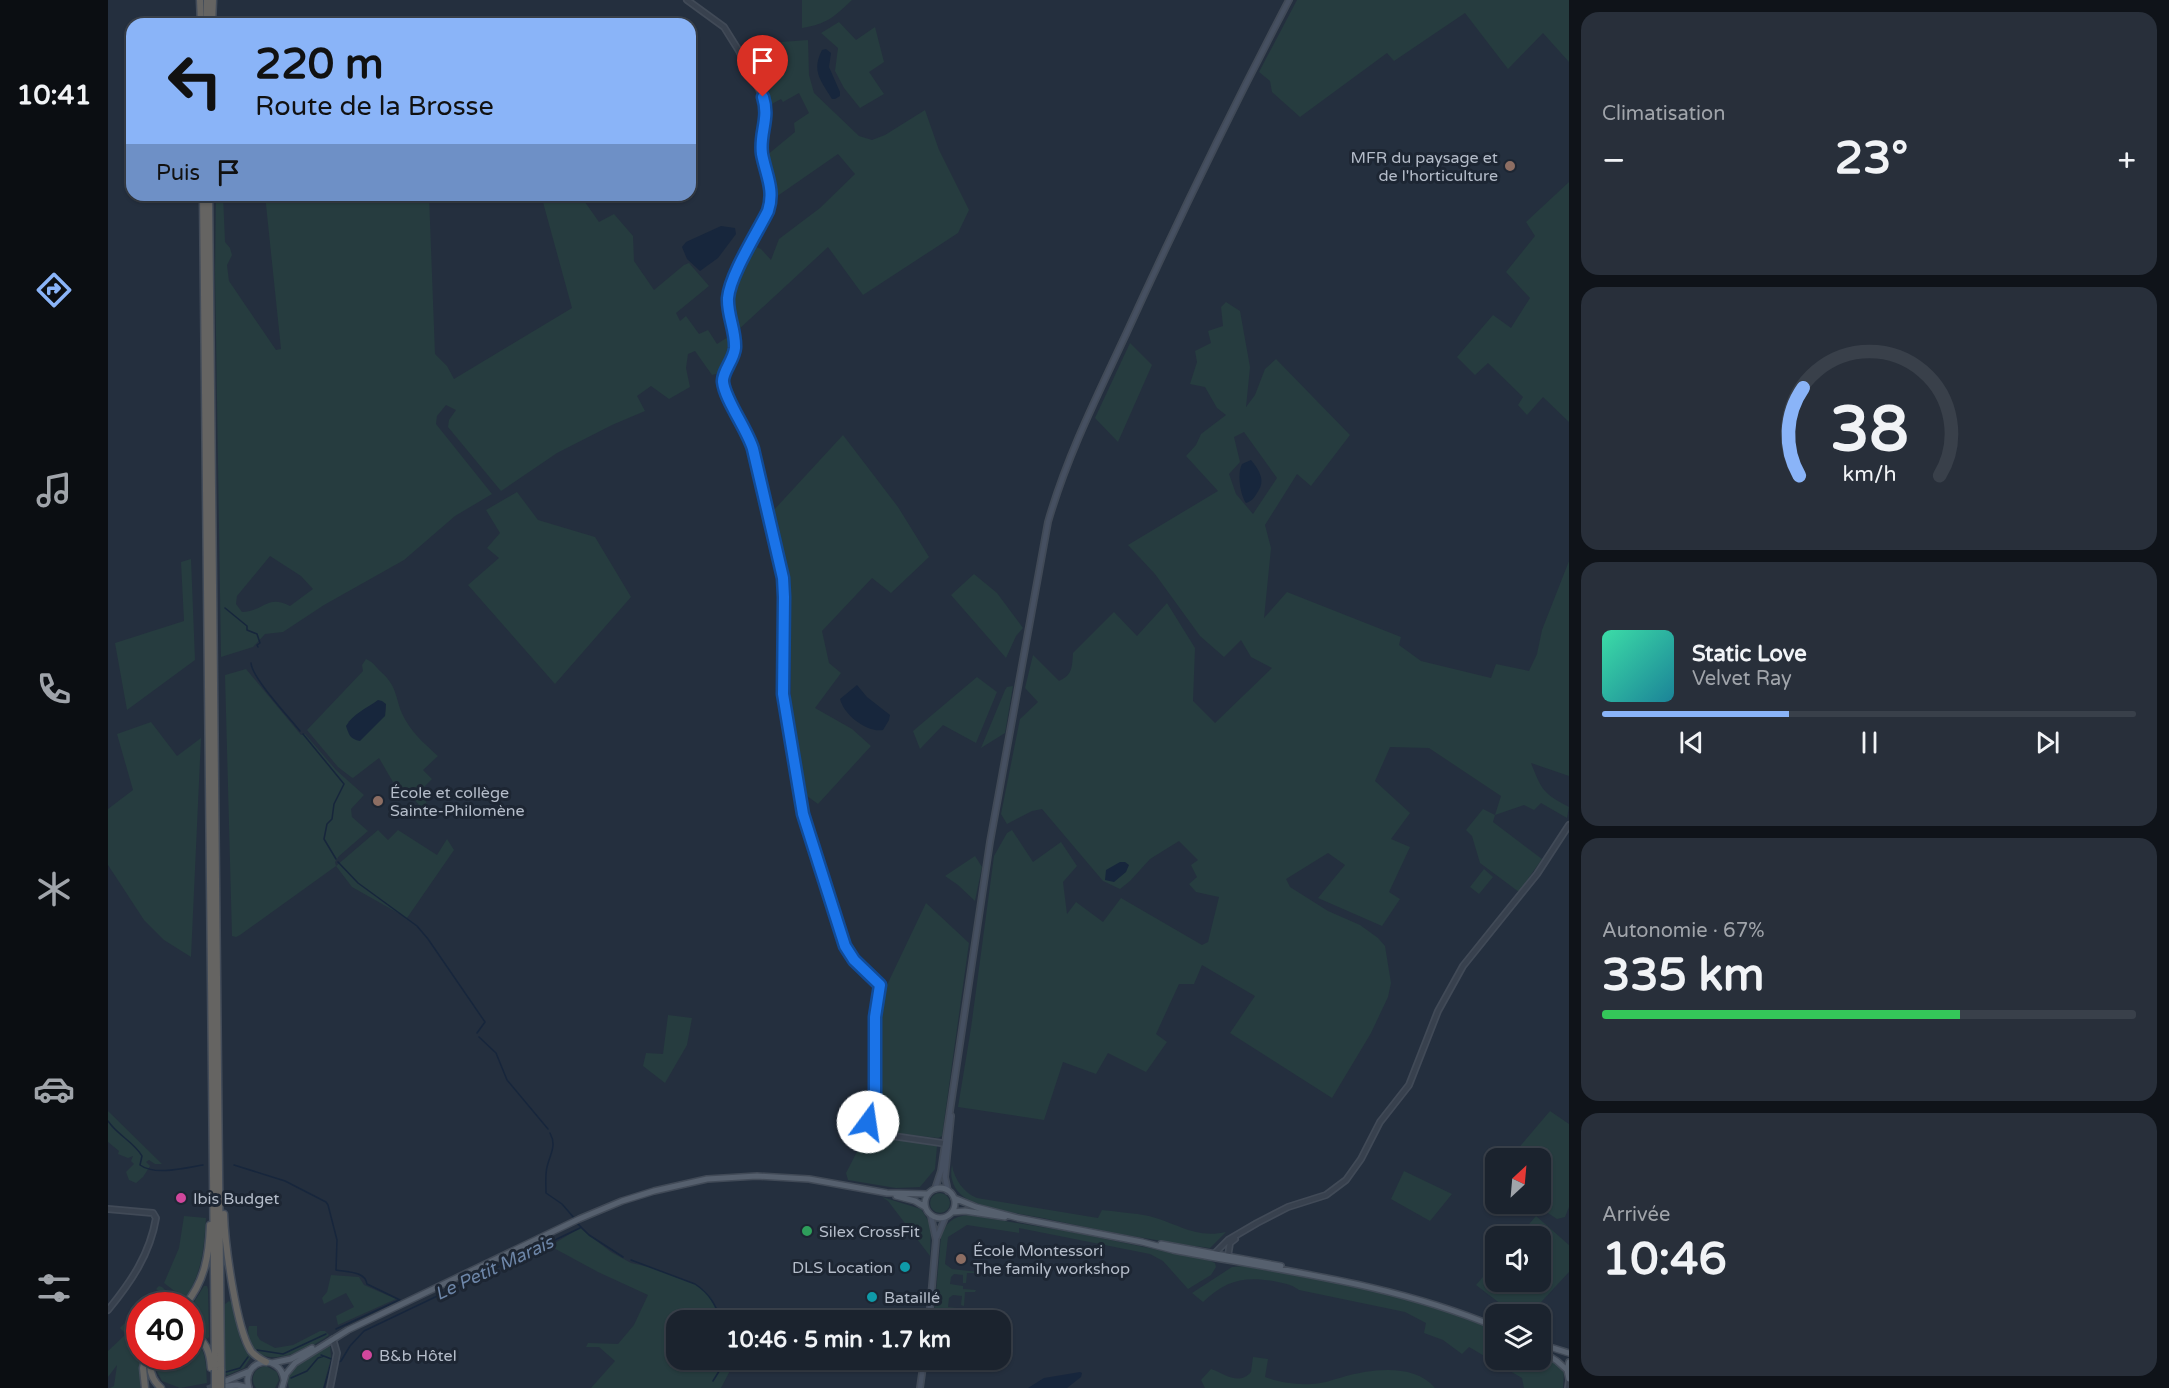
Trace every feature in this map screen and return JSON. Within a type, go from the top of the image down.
[{"type":"highway","points":[[200,0],[201,18]]},
{"type":"highway","points":[[207,0],[207,18]]},
{"type":"highway","points":[[212,18],[213,0]]},
{"type":"highway","points":[[195,1292],[207,1263],[216,1167],[203,201]]},
{"type":"highway","points":[[209,201],[216,1167],[216,1370],[213,1388]]},
{"type":"highway","points":[[216,1167],[237,1307],[250,1349],[256,1356],[269,1362]]},
{"type":"highway","points":[[204,1342],[225,1385]]},
{"type":"highway","points":[[144,1370],[145,1388]]},
{"type":"highway","points":[[151,1370],[154,1381],[161,1388]]},
{"type":"main road","points":[[948,1191],[945,1177],[951,1103],[990,842],[1048,522],[1074,449],[1166,247],[1289,0]]},
{"type":"main road","points":[[935,1189],[947,1143]]},
{"type":"main road","points":[[225,1385],[250,1371],[256,1364],[291,1359],[333,1336],[577,1220],[622,1201],[654,1191],[727,1177],[797,1178],[887,1193],[915,1201],[925,1207],[931,1216],[936,1240],[930,1310]]},
{"type":"main road","points":[[925,1207],[928,1194],[935,1189],[942,1188],[954,1198],[976,1207],[1018,1218]]},
{"type":"main road","points":[[887,1193],[928,1194]]},
{"type":"main road","points":[[936,1240],[945,1218],[952,1212],[955,1205],[954,1198]]},
{"type":"main road","points":[[952,1212],[965,1211],[1018,1218],[1142,1242],[1215,1253],[1395,1292],[1485,1323]]},
{"type":"main road","points":[[931,1216],[938,1219],[945,1218]]},
{"type":"main road","points":[[1142,1242],[1179,1251],[1309,1274]]},
{"type":"main road","points":[[284,1386],[288,1371],[295,1363],[348,1330]]},
{"type":"main road","points":[[1551,1347],[1569,1353]]},
{"type":"main road","points":[[1551,1357],[1567,1370]]},
{"type":"main road","points":[[269,1362],[281,1371],[284,1386]]},
{"type":"main road","points":[[1569,1362],[1567,1370],[1569,1380]]},
{"type":"main road","points":[[922,1388],[923,1370]]},
{"type":"main road","points":[[225,1385],[249,1388],[250,1371]]},
{"type":"street","points":[[687,0],[724,27],[744,60],[767,107],[762,154],[772,200],[730,286],[728,309],[735,339],[735,350],[722,380],[752,443],[783,578],[783,694],[803,814],[845,946],[854,960],[880,985],[875,1017],[875,1096],[866,1130],[872,1133],[947,1143]]},
{"type":"street","points":[[1215,1253],[1228,1240],[1251,1226],[1279,1211],[1326,1195],[1349,1176],[1380,1122],[1409,1085],[1441,1005],[1463,966],[1537,874],[1569,825]]},
{"type":"street","points":[[108,1209],[153,1213],[156,1218],[142,1261],[127,1287],[108,1310]]},
{"type":"street","points":[[1179,1251],[1219,1257],[1228,1256],[1230,1243],[1251,1226]]},
{"type":"street","points":[[330,1388],[336,1356],[333,1339]]},
{"type":"street","points":[[1568,1388],[1569,1380]]},
{"type":"green space","points":[[802,0],[852,0],[830,19],[802,28]]},
{"type":"green space","points":[[1297,0],[1569,0],[1569,62],[1543,33],[1508,69],[1465,13],[1394,61],[1387,53],[1300,117],[1272,92],[1270,81],[1259,72]]},
{"type":"green space","points":[[839,22],[856,40],[875,27],[884,62],[869,72],[884,94],[860,108],[844,88],[835,71],[838,48],[821,33]]},
{"type":"green space","points":[[808,40],[809,75],[814,93],[859,136],[872,140],[885,135],[925,110],[939,150],[969,210],[958,233],[863,295],[828,247],[737,331],[732,306],[754,246],[761,249],[771,260],[779,239],[820,208],[855,174],[838,154],[776,197],[766,156],[795,132],[794,123],[809,113],[799,93],[783,102],[781,99],[770,105],[757,75],[788,58],[781,42]]},
{"type":"green space","points":[[1569,182],[1569,422],[1543,397],[1527,415],[1518,405],[1523,397],[1488,363],[1475,375],[1457,357],[1493,315],[1511,328],[1530,298],[1506,272],[1535,236],[1526,222]]},
{"type":"green space","points":[[216,201],[223,201],[225,242],[232,255],[227,265],[229,281],[276,350],[281,349],[266,201],[429,201],[435,354],[447,366],[454,379],[572,308],[543,201],[584,201],[599,222],[614,214],[633,236],[634,261],[654,290],[689,263],[709,286],[676,313],[680,321],[686,316],[699,334],[708,330],[717,344],[728,337],[730,339],[729,356],[720,373],[712,375],[695,351],[688,354],[686,368],[690,387],[669,399],[651,386],[637,396],[645,411],[557,453],[501,491],[448,427],[449,420],[456,410],[446,405],[437,416],[436,424],[492,494],[455,516],[404,560],[324,605],[283,632],[265,634],[253,647],[221,657]],"holes":[[[270,556],[301,576],[313,589],[290,606],[271,602],[242,612],[236,604],[237,596]]]},
{"type":"green space","points":[[1226,302],[1240,311],[1250,367],[1246,407],[1255,395],[1265,369],[1276,359],[1350,435],[1311,486],[1297,474],[1265,525],[1271,548],[1264,618],[1287,592],[1401,637],[1399,645],[1421,661],[1491,678],[1496,664],[1529,671],[1569,561],[1569,776],[1531,763],[1544,790],[1569,807],[1567,818],[1541,803],[1534,810],[1524,805],[1495,815],[1501,796],[1429,748],[1390,747],[1375,781],[1410,813],[1391,839],[1410,847],[1389,892],[1400,899],[1382,926],[1318,898],[1345,865],[1328,853],[1286,879],[1290,887],[1328,911],[1360,925],[1385,946],[1391,983],[1388,997],[1371,1033],[1332,1098],[1230,1033],[1255,996],[1202,965],[1194,984],[1179,984],[1156,1034],[1167,1042],[1146,1072],[1108,1053],[1096,1074],[1063,1062],[1044,1120],[958,1107],[994,856],[1007,833],[1012,830],[1033,862],[1061,842],[1077,866],[1063,882],[1067,914],[1076,902],[1103,922],[1121,898],[1202,945],[1208,942],[1219,897],[1196,892],[1189,884],[1197,877],[1191,865],[1198,860],[1179,841],[1150,859],[1120,889],[1103,881],[1042,809],[1032,811],[1007,824],[1001,814],[1020,719],[1038,702],[1025,688],[1033,655],[1059,681],[1069,673],[1073,653],[1114,612],[1137,636],[1167,603],[1195,648],[1193,701],[1215,723],[1272,668],[1251,657],[1241,640],[1224,657],[1200,636],[1155,574],[1128,545],[1218,491],[1186,456],[1196,445],[1201,434],[1226,415],[1217,408],[1205,387],[1190,384],[1197,362],[1195,351],[1211,343],[1208,331],[1223,326],[1221,307]],"holes":[[[1244,432],[1277,478],[1253,514],[1236,494],[1229,474],[1240,462],[1234,437]]]},
{"type":"green space","points":[[1130,343],[1152,365],[1118,442],[1095,418]]},
{"type":"green space","points":[[843,435],[898,507],[929,557],[891,593],[872,578],[822,631],[829,663],[841,673],[815,708],[852,729],[871,746],[818,804],[807,796],[791,702],[791,601],[773,511]]},
{"type":"green space","points":[[517,492],[538,520],[595,537],[631,597],[555,684],[468,585],[499,558],[487,548],[500,533],[486,510]]},
{"type":"green space","points":[[191,559],[195,660],[127,710],[115,643],[184,621],[181,562]]},
{"type":"green space","points":[[974,574],[997,593],[1023,628],[1016,636],[1006,658],[951,595]]},
{"type":"green space","points":[[366,659],[368,660],[386,677],[394,689],[402,714],[409,726],[420,740],[438,756],[423,770],[432,779],[421,790],[429,809],[424,810],[402,787],[393,782],[379,758],[353,778],[338,767],[307,730],[363,671],[362,665]],"holes":[[[386,704],[385,716],[348,722],[363,710]]]},
{"type":"green space","points":[[246,669],[301,735],[305,734],[336,770],[364,795],[351,809],[352,817],[368,831],[339,856],[335,862],[336,866],[236,937],[232,936],[225,675]]},
{"type":"green space","points":[[977,677],[997,692],[976,743],[943,725],[920,749],[913,731]]},
{"type":"green space","points":[[1013,686],[1005,733],[981,748],[1005,690]]},
{"type":"green space","points":[[151,722],[177,756],[201,738],[191,957],[164,940],[144,920],[108,865],[108,809],[133,790],[117,734]]},
{"type":"green space","points":[[1483,809],[1495,815],[1493,822],[1542,859],[1519,892],[1480,863],[1472,836],[1466,830]]},
{"type":"green space","points":[[378,830],[388,840],[398,830],[437,855],[447,839],[454,850],[407,918],[352,887],[336,866]]},
{"type":"green space","points":[[975,856],[982,867],[975,901],[945,876]]},
{"type":"green space","points":[[1484,869],[1493,877],[1479,894],[1470,887]]},
{"type":"green space","points":[[926,903],[969,943],[942,1136],[938,1138],[877,1131],[871,1127],[878,1098],[880,1011],[886,987]]},
{"type":"green space","points":[[668,1015],[692,1018],[687,1045],[665,1083],[643,1066],[646,1053],[663,1054]]},
{"type":"green space","points":[[108,1111],[162,1164],[155,1164],[149,1160],[146,1162],[150,1166],[136,1183],[129,1180],[126,1172],[134,1164],[131,1161],[133,1156],[128,1158],[118,1154],[119,1151],[108,1142]]},
{"type":"green space","points":[[1550,1111],[1569,1124],[1569,1207],[1565,1217],[1557,1219],[1550,1214],[1551,1148],[1519,1148]]},
{"type":"green space","points":[[871,1136],[937,1146],[935,1169],[920,1187],[896,1188],[848,1180],[846,1173],[862,1142]]},
{"type":"green space","points":[[952,1165],[960,1185],[977,1198],[1098,1218],[1102,1210],[1137,1214],[1195,1232],[1215,1234],[1226,1232],[1210,1248],[1126,1235],[1014,1213],[975,1203],[962,1196],[952,1180]]},
{"type":"green space","points":[[1404,1171],[1452,1194],[1430,1221],[1391,1199]]},
{"type":"green space","points":[[936,1193],[944,1193],[950,1199],[950,1207],[944,1213],[936,1213],[930,1207],[930,1199]]},
{"type":"green space","points":[[882,1197],[921,1209],[931,1225],[930,1256],[888,1201]]},
{"type":"green space","points":[[968,1215],[1066,1231],[1208,1260],[1215,1263],[1216,1267],[1211,1275],[1188,1289],[1163,1261],[1150,1254],[1019,1228],[1019,1233],[967,1225],[948,1237],[945,1264],[952,1269],[978,1272],[967,1273],[966,1283],[963,1283],[963,1275],[954,1274],[950,1284],[963,1286],[963,1289],[976,1290],[965,1292],[964,1306],[961,1305],[962,1296],[953,1295],[949,1298],[948,1307],[957,1308],[957,1310],[934,1310],[941,1237],[950,1221]]},
{"type":"green space","points":[[184,1216],[206,1218],[201,1260],[189,1292],[176,1292],[164,1283],[179,1248]]},
{"type":"green space","points":[[1536,1216],[1547,1226],[1528,1226]]},
{"type":"green space","points":[[580,1228],[611,1252],[631,1263],[649,1267],[695,1284],[704,1290],[717,1310],[666,1310],[666,1370],[730,1370],[721,1388],[591,1388],[615,1361],[599,1347],[586,1347],[588,1343],[618,1344],[634,1325],[648,1295],[550,1246]]},
{"type":"green space","points":[[1551,1229],[1569,1245],[1569,1272],[1551,1291]]},
{"type":"green space","points":[[1243,1266],[1365,1288],[1428,1305],[1485,1326],[1485,1356],[1469,1347],[1462,1354],[1443,1340],[1424,1333],[1426,1323],[1405,1312],[1299,1290],[1287,1284],[1252,1279],[1243,1280],[1219,1289],[1203,1302],[1192,1293],[1232,1267]]},
{"type":"green space","points":[[331,1275],[359,1277],[364,1285],[396,1299],[338,1325],[336,1316],[354,1307],[346,1293],[324,1304],[322,1298],[327,1292]]},
{"type":"green space","points":[[1485,1275],[1485,1292],[1476,1285]]},
{"type":"green space","points":[[159,1286],[167,1292],[158,1292],[156,1289]]},
{"type":"green space","points":[[204,1286],[207,1286],[209,1337],[207,1339],[204,1337],[204,1292],[200,1292]]},
{"type":"green space","points":[[1485,1292],[1550,1292],[1539,1304],[1501,1304]]},
{"type":"green space","points":[[229,1301],[232,1303],[241,1342],[251,1357],[244,1368],[228,1375],[224,1374],[225,1304]]},
{"type":"green space","points":[[126,1324],[126,1334],[120,1328]]},
{"type":"green space","points":[[249,1326],[257,1326],[257,1335],[260,1340],[275,1348],[293,1345],[320,1331],[325,1331],[329,1335],[311,1346],[288,1355],[266,1356],[257,1352],[251,1343]]},
{"type":"green space","points":[[126,1334],[126,1370],[140,1370],[140,1388],[110,1388],[114,1386],[117,1365],[108,1377],[108,1351]]},
{"type":"green space","points":[[330,1344],[331,1358],[323,1388],[289,1388],[287,1379],[292,1368]]},
{"type":"green space","points":[[204,1356],[207,1383],[180,1388],[162,1381],[156,1370],[204,1370]]},
{"type":"green space","points":[[1253,1357],[1268,1359],[1265,1377],[1287,1383],[1315,1384],[1354,1374],[1392,1370],[1416,1375],[1435,1388],[1205,1388],[1201,1380],[1211,1369],[1232,1378],[1242,1378],[1251,1372]]},
{"type":"green space","points":[[1551,1359],[1564,1370],[1563,1388],[1524,1388],[1522,1378],[1508,1370],[1551,1370]]},
{"type":"green space","points":[[266,1366],[277,1372],[279,1380],[275,1388],[256,1388],[253,1381],[254,1374],[258,1369]]},
{"type":"water","points":[[826,49],[831,53],[829,67],[840,92],[840,96],[835,99],[832,99],[824,87],[817,70],[822,50]]},
{"type":"water","points":[[721,226],[735,228],[736,234],[718,258],[700,271],[687,259],[682,247],[686,242]]},
{"type":"water","points":[[1251,460],[1259,472],[1261,484],[1254,498],[1246,503],[1239,478],[1242,464]]},
{"type":"water","points":[[857,685],[867,697],[890,715],[883,730],[863,726],[851,717],[842,705],[840,699]]},
{"type":"water","points":[[378,700],[386,704],[385,716],[360,741],[352,738],[346,726],[356,715]]},
{"type":"water","points":[[1120,862],[1129,865],[1126,872],[1114,882],[1105,880],[1106,870]]},
{"type":"water","points":[[1080,1372],[1081,1377],[1067,1388],[1028,1388],[1044,1378]]},
{"type":"waterway","points":[[225,608],[247,626],[247,630],[257,634],[260,643],[258,647]]},
{"type":"waterway","points":[[251,663],[257,678],[300,731]]},
{"type":"waterway","points":[[303,734],[344,784],[334,804],[332,819],[327,824],[324,839],[336,859]]},
{"type":"waterway","points":[[338,862],[358,883],[417,926],[428,939],[485,1022],[477,1033]]},
{"type":"waterway","points":[[479,1037],[496,1053],[507,1080],[548,1129]]},
{"type":"waterway","name":"Le Petit Marais","points":[[108,1121],[139,1151],[142,1156],[140,1165],[146,1168],[162,1171],[203,1165]]},
{"type":"waterway","points":[[550,1133],[553,1146],[546,1170],[546,1193],[562,1204],[575,1219]]},
{"type":"waterway","name":"Le Petit Marais","points":[[234,1165],[285,1181],[326,1202],[337,1240],[336,1270],[359,1274],[367,1284],[400,1300]]},
{"type":"waterway","points":[[577,1223],[589,1235],[623,1257]]},
{"type":"waterway","name":"Le Petit Marais","points":[[338,1362],[364,1331],[580,1228]]},
{"type":"waterway","points":[[631,1260],[695,1284],[705,1292],[717,1310]]},
{"type":"waterway","points":[[336,1329],[399,1300]]},
{"type":"waterway","points":[[257,1350],[283,1354],[326,1334]]},
{"type":"waterway","points":[[321,1355],[334,1360]]},
{"type":"waterway","points":[[291,1378],[307,1371],[318,1358],[324,1356]]},
{"type":"waterway","points":[[226,1372],[240,1368],[248,1357]]},
{"type":"waterway","points":[[324,1388],[332,1360]]},
{"type":"waterway","points":[[713,1381],[720,1370]]},
{"type":"tunnel","points":[[207,1388],[219,1384]]},
{"type":"place","name":"MFR du paysage et de l'horticulture","points":[[1510,166]]},
{"type":"place","name":"École et collège Sainte-Philomène","points":[[378,801]]},
{"type":"place","name":"Ibis Budget","points":[[181,1198]]},
{"type":"place","name":"Silex CrossFit","points":[[807,1231]]},
{"type":"place","name":"École Montessori The family workshop","points":[[961,1259]]},
{"type":"place","name":"DLS Location","points":[[905,1267]]},
{"type":"place","name":"Bataillé","points":[[872,1297]]},
{"type":"place","name":"B&b Hôtel","points":[[367,1355]]},
{"type":"route","points":[[763,97],[767,107],[767,116],[762,154],[772,200],[730,286],[728,309],[735,339],[735,350],[722,380],[750,436],[783,578],[783,694],[803,814],[845,946],[854,960],[877,980],[881,990],[875,1017],[875,1096],[868,1122]]}]
